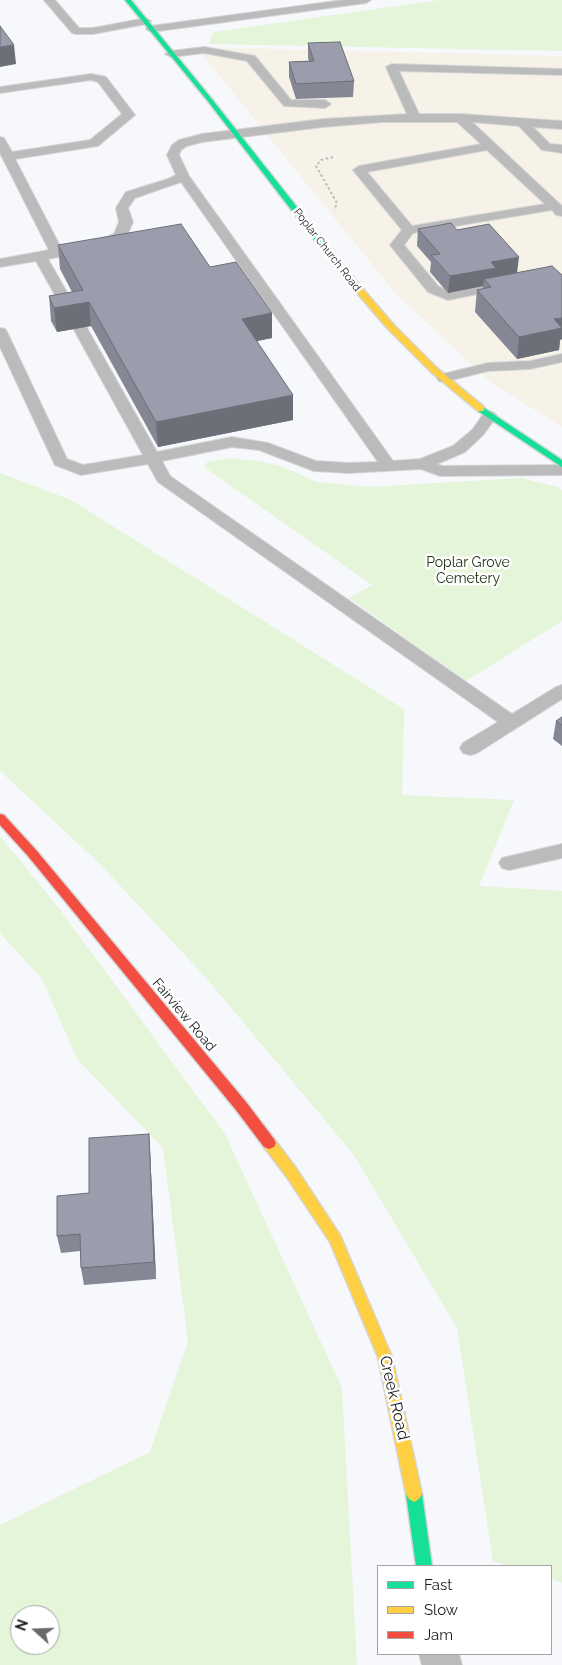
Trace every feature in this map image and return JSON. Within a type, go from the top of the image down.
[{"type":"street","name":"Poplar Church Road","points":[[128,0],[355,286],[391,327],[444,378],[489,416],[562,464]]},
{"type":"street","name":"Fairview Road","points":[[0,818],[32,853],[241,1106],[291,1172],[335,1239]]},
{"type":"street","name":"Creek Road","points":[[335,1239],[385,1357],[410,1469],[424,1565]]},
{"type":"lane","points":[[49,0],[76,31],[93,31],[284,11],[366,0]]},
{"type":"lane","points":[[272,0],[284,11]]},
{"type":"lane","points":[[171,54],[204,50],[251,58],[288,104],[326,104]]},
{"type":"lane","points":[[414,117],[392,67],[562,72]]},
{"type":"lane","points":[[0,90],[91,77],[102,79],[128,115],[94,143],[8,156]]},
{"type":"lane","points":[[389,466],[183,176],[173,155],[176,148],[183,143],[202,138],[324,123],[414,117],[562,125]]},
{"type":"lane","points":[[460,118],[558,210]]},
{"type":"lane","points":[[522,122],[546,146],[562,149]]},
{"type":"lane","points":[[0,141],[58,253]]},
{"type":"lane","points":[[409,230],[359,170],[490,146]]},
{"type":"lane","points":[[0,263],[97,246],[120,236],[126,222],[122,208],[130,196],[172,182],[183,176]]},
{"type":"lane","points":[[515,283],[448,296],[433,288],[397,245],[409,230],[558,210]]},
{"type":"lane","points":[[40,256],[164,479],[511,722]]},
{"type":"lane","points":[[0,332],[61,462],[81,470],[232,442],[262,446],[314,466],[348,468],[423,464],[459,450],[478,432],[489,416]]},
{"type":"lane","points":[[444,378],[488,366],[530,365],[559,358]]},
{"type":"lane","points":[[423,464],[440,471],[562,470]]},
{"type":"lane","points":[[470,748],[562,691]]},
{"type":"lane","points":[[509,863],[562,851]]},
{"type":"path","points":[[331,211],[336,208],[337,203],[316,166],[321,160],[334,157]]},
{"type":"shaded area","points":[[196,47],[562,56],[562,427],[490,382],[396,294]]},
{"type":"green space","points":[[439,0],[562,0],[562,51],[209,44],[213,32]]},
{"type":"green space","name":"Poplar Grove Cemetery","points":[[229,458],[281,466],[317,482],[368,487],[521,478],[558,487],[562,490],[562,621],[466,681],[349,598],[372,585],[204,467],[207,462]]},
{"type":"green space","points":[[0,473],[71,500],[404,709],[402,795],[514,800],[479,886],[562,891],[562,1583],[552,1579],[552,1565],[506,1565],[493,1561],[457,1328],[354,1155],[207,979],[100,864],[0,771]]},
{"type":"green space","points":[[0,836],[58,907],[225,1134],[342,1388],[357,1665],[0,1665],[0,1525],[150,1452],[188,1341],[163,1148],[77,1059],[42,979],[0,933]]},
{"type":"building","points":[[0,26],[14,45],[0,47]]},
{"type":"building","points":[[340,42],[354,81],[296,84],[289,62],[314,61],[308,43]]},
{"type":"building","points":[[451,223],[457,230],[489,224],[519,257],[491,262],[496,268],[450,276],[431,255],[440,254],[418,229]]},
{"type":"building","points":[[181,224],[210,267],[236,262],[272,313],[242,319],[293,395],[156,422],[89,302],[54,308],[49,296],[83,290],[58,245]]},
{"type":"building","points":[[552,266],[562,275],[562,318],[554,319],[562,328],[519,337],[477,290],[491,287],[484,279]]},
{"type":"building","points":[[562,717],[562,725],[556,721]]},
{"type":"building","points":[[149,1134],[154,1262],[81,1268],[80,1234],[57,1236],[57,1196],[89,1193],[89,1138]]},
{"type":"traffic: fast","points":[[128,0],[209,99],[342,270]]},
{"type":"traffic: fast","points":[[481,409],[562,464]]},
{"type":"traffic: fast","points":[[414,1494],[424,1565]]},
{"type":"traffic: slow","points":[[342,270],[391,327],[434,370],[481,409]]},
{"type":"traffic: slow","points":[[269,1143],[291,1172],[335,1239],[385,1357],[414,1494]]},
{"type":"traffic: jam","points":[[0,818],[32,853],[241,1106],[269,1143]]}]
